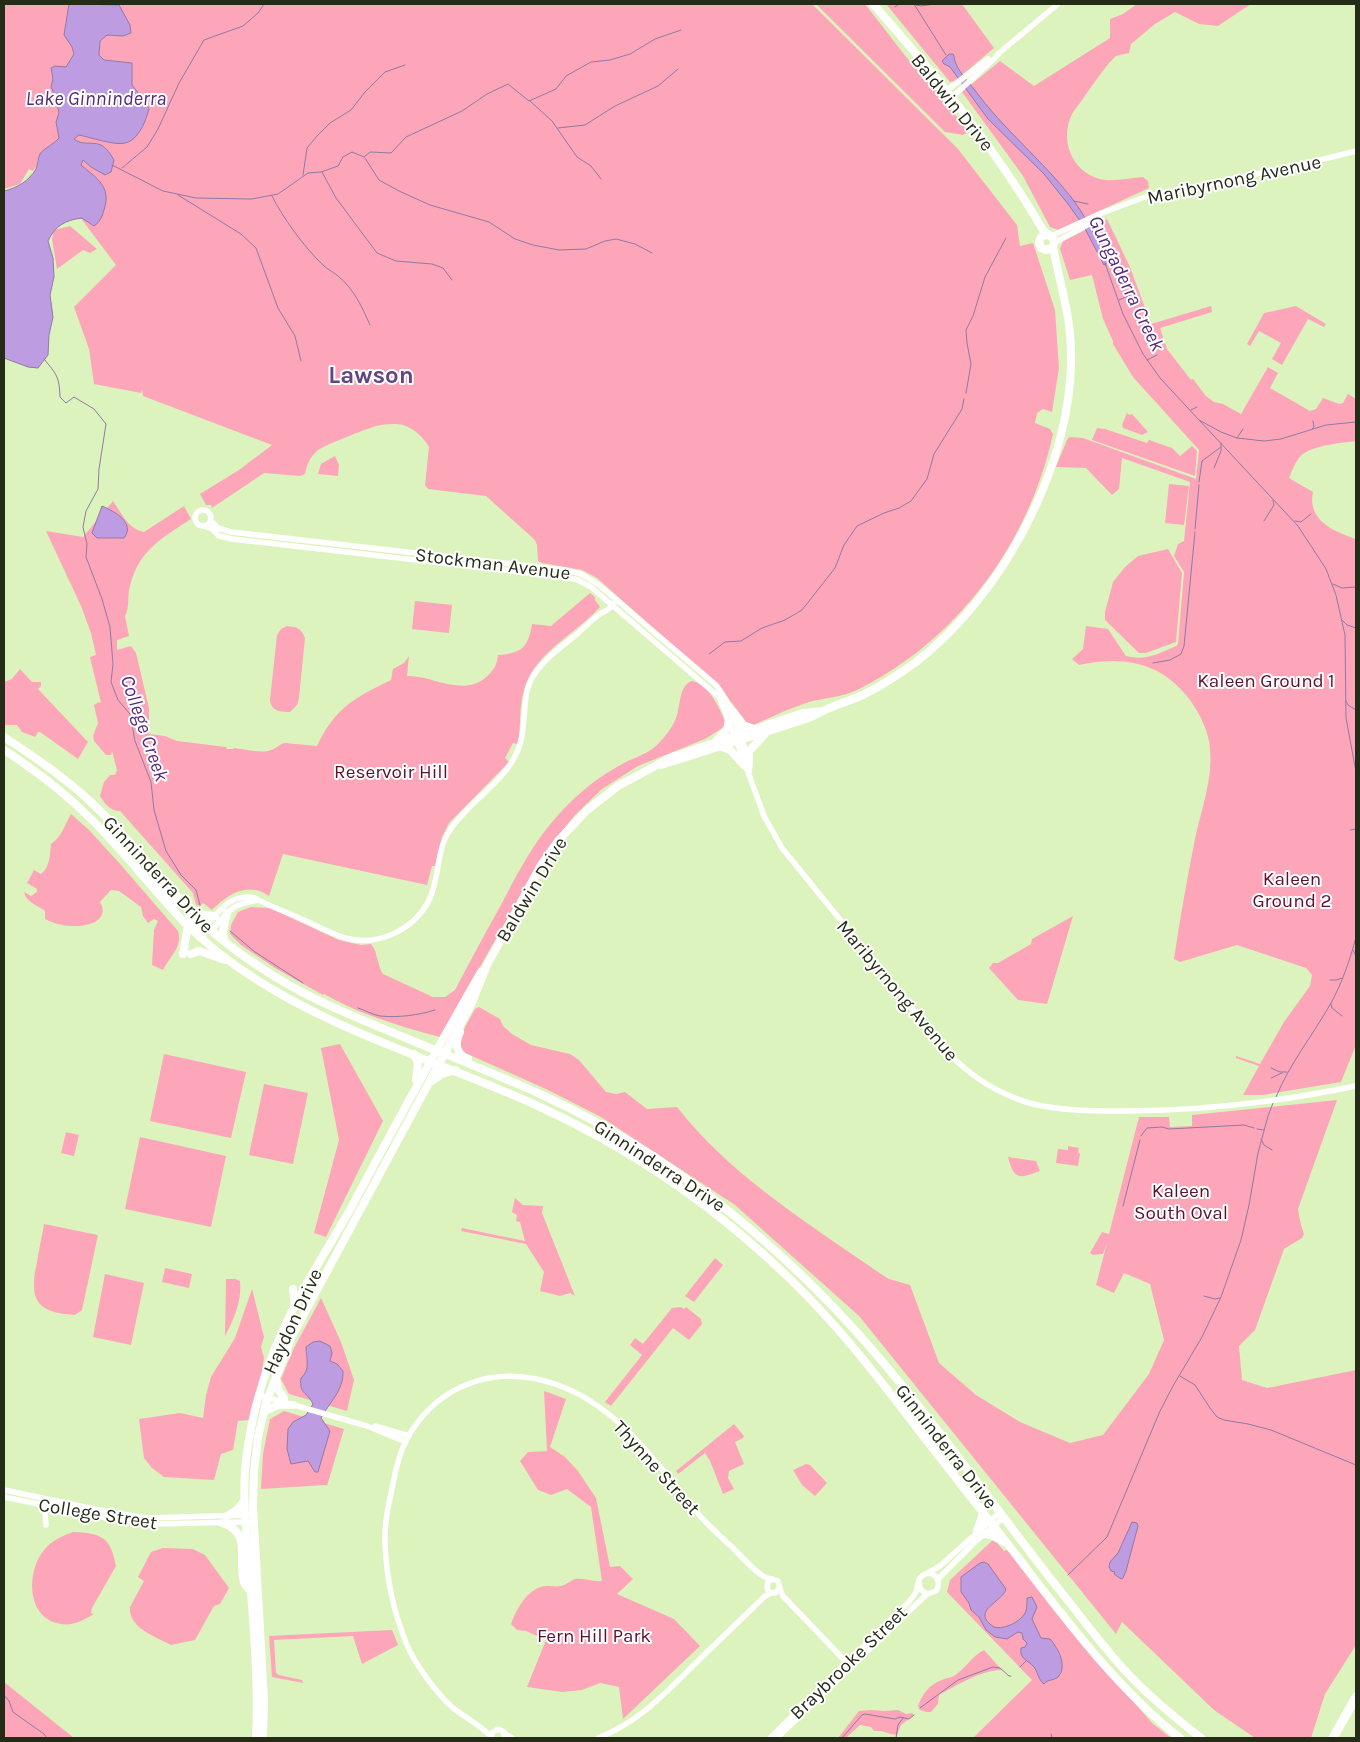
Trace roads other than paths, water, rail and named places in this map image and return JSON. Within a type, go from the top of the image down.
[{"type":"highway","points":[[1333,1738],[1356,1697]]},
{"type":"main road","name":"Baldwin Drive","points":[[439,1052],[471,1005],[487,965],[541,865],[564,833],[586,811],[630,779],[678,754],[714,742],[766,733],[810,718],[857,698],[887,682],[916,662],[960,622],[978,602],[1008,557],[1038,501],[1062,430],[1070,383],[1070,327],[1066,300],[1049,241],[996,154],[949,94],[873,4]]},
{"type":"main road","points":[[730,708],[743,724],[754,729]]},
{"type":"main road","name":"Baldwin Drive","points":[[654,766],[669,764],[722,747],[754,729],[803,713],[823,711]]},
{"type":"main road","points":[[714,742],[727,728],[729,720]]},
{"type":"main road","points":[[748,766],[749,751],[766,733]]},
{"type":"main road","name":"Ginninderra Drive","points":[[4,737],[43,763],[93,804],[130,842],[188,908],[209,928],[224,941],[278,979],[324,1004],[543,1095],[598,1123],[653,1156],[707,1192],[757,1233],[841,1312],[919,1408],[1001,1516],[1133,1679],[1201,1738]]},
{"type":"main road","points":[[722,747],[730,750],[748,766]]},
{"type":"main road","name":"Ginninderra Drive","points":[[4,750],[53,786],[90,817],[121,849],[188,926],[203,940],[273,990],[319,1014],[456,1070],[593,1132],[700,1200],[790,1278],[831,1321],[872,1370],[1082,1638],[1128,1689],[1180,1738]]},
{"type":"main road","points":[[151,867],[159,885],[197,925],[203,940]]},
{"type":"main road","points":[[188,908],[205,915],[215,916]]},
{"type":"main road","points":[[224,941],[223,931],[227,912]]},
{"type":"main road","points":[[188,926],[187,954],[199,951],[230,961]]},
{"type":"main road","name":"Baldwin Drive","points":[[439,1052],[442,1038],[481,971],[487,965]]},
{"type":"main road","points":[[471,1005],[456,1040],[456,1049],[462,1056],[509,1076],[543,1095]]},
{"type":"main road","points":[[408,1039],[429,1043],[442,1038]]},
{"type":"main road","name":"Haydon Drive","points":[[256,1738],[256,1684],[249,1572],[249,1518],[258,1437],[264,1411],[292,1336],[426,1086],[439,1052]]},
{"type":"main road","points":[[413,1092],[418,1075],[418,1064],[414,1054]]},
{"type":"main road","name":"Haydon Drive","points":[[263,1738],[264,1699],[249,1518],[244,1501],[245,1469],[260,1393],[270,1361],[295,1305],[345,1219],[413,1092],[434,1062]]},
{"type":"main road","points":[[426,1086],[435,1078],[456,1070]]},
{"type":"main road","points":[[309,1304],[310,1296],[304,1288],[311,1287],[326,1266],[333,1260]]},
{"type":"main road","points":[[293,1289],[295,1305]]},
{"type":"main road","points":[[276,1376],[278,1389],[284,1398]]},
{"type":"main road","points":[[264,1411],[278,1405],[300,1406]]},
{"type":"main road","points":[[244,1501],[238,1509],[225,1519],[241,1539],[244,1583],[251,1592]]},
{"type":"main road","points":[[982,1510],[981,1532],[1008,1544]]},
{"type":"main road","points":[[234,1522],[243,1538],[245,1564],[249,1572]]},
{"type":"street","points":[[949,94],[960,90],[969,78],[994,56],[1058,4]]},
{"type":"street","points":[[949,94],[956,84],[969,78]]},
{"type":"street","name":"Maribyrnong Avenue","points":[[1049,241],[1112,210],[1154,195],[1296,166],[1356,151]]},
{"type":"street","points":[[202,509],[207,510],[211,521],[204,526],[199,525],[194,515],[202,509]]},
{"type":"street","name":"Stockman Avenue","points":[[211,521],[218,528],[231,532],[570,571],[591,579],[716,685],[730,708],[738,738]]},
{"type":"street","name":"Stockman Avenue","points":[[204,526],[211,528],[219,536],[232,539],[569,578],[587,585],[716,694],[738,738]]},
{"type":"street","points":[[600,614],[607,601],[614,598]]},
{"type":"street","points":[[209,928],[215,916],[224,905],[235,899],[250,897],[334,934],[350,939],[377,939],[393,934],[408,926],[423,910],[431,895],[442,844],[449,830],[504,772],[516,755],[523,735],[526,695],[534,674],[545,661],[600,614],[613,606],[614,598]]},
{"type":"street","name":"Maribyrnong Avenue","points":[[738,738],[764,816],[787,855],[944,1048],[962,1066],[983,1082],[1023,1101],[1042,1106],[1065,1109],[1158,1110],[1262,1103],[1356,1086]]},
{"type":"street","points":[[209,928],[237,904],[258,900]]},
{"type":"street","name":"Thynne Street","points":[[492,1738],[482,1728],[450,1706],[433,1686],[408,1647],[398,1618],[388,1577],[385,1541],[386,1525],[394,1478],[407,1439],[424,1414],[441,1398],[458,1387],[492,1377],[536,1379],[556,1384],[589,1400],[656,1460],[702,1518],[763,1576],[772,1590]]},
{"type":"street","points":[[260,1393],[284,1398],[300,1406]]},
{"type":"street","points":[[269,1395],[367,1426],[381,1427],[407,1439]]},
{"type":"street","name":"College Street","points":[[4,1490],[109,1512],[148,1518],[225,1519],[234,1522],[249,1518]]},
{"type":"street","name":"College Street","points":[[4,1497],[117,1520],[150,1524],[249,1518]]},
{"type":"street","points":[[41,1504],[45,1514],[46,1525]]},
{"type":"street","points":[[981,1532],[938,1579],[938,1589],[934,1593],[928,1594],[920,1590],[919,1582],[922,1576],[940,1566],[981,1532],[1001,1516]]},
{"type":"street","points":[[928,1573],[935,1575],[938,1579]]},
{"type":"street","name":"Thynne Street","points":[[763,1576],[772,1579]]},
{"type":"street","points":[[598,1738],[618,1731],[636,1720],[764,1596],[780,1585],[778,1581],[772,1579],[772,1590]]},
{"type":"street","name":"Braybrooke Street","points":[[777,1738],[909,1602],[916,1593],[919,1582]]},
{"type":"street","points":[[772,1590],[783,1596],[849,1664]]},
{"type":"street","name":"Braybrooke Street","points":[[770,1738],[928,1594]]},
{"type":"street","name":"Thynne Street","points":[[482,1728],[501,1730],[504,1736]]},
{"type":"street","points":[[492,1738],[492,1733],[495,1730]]},
{"type":"street","points":[[504,1736],[512,1738]]},
{"type":"water","name":"Lake Ginninderra","points":[[69,4],[119,5],[130,25],[131,33],[123,36],[107,35],[100,41],[99,55],[104,60],[132,63],[132,85],[149,109],[138,134],[125,143],[102,141],[79,135],[74,139],[80,142],[101,145],[114,160],[111,172],[105,175],[83,160],[81,165],[101,183],[106,195],[106,202],[99,221],[94,226],[82,218],[70,220],[57,228],[48,241],[53,258],[54,277],[50,295],[53,317],[49,335],[48,355],[38,368],[28,367],[4,358],[4,191],[18,186],[30,177],[36,169],[40,154],[59,138],[56,122],[59,113],[51,87],[53,79],[51,68],[55,66],[66,67],[74,54],[64,35]]},
{"type":"water","name":"Gungaderra Creek","points":[[949,54],[953,54],[955,63],[960,71],[985,104],[1071,197],[1087,221],[1109,263],[1104,265],[1083,225],[1044,174],[988,119],[950,67],[944,64],[942,61]]},
{"type":"water","points":[[102,506],[122,518],[127,527],[127,533],[124,538],[97,538],[92,533]]},
{"type":"water","points":[[320,1341],[330,1346],[332,1353],[330,1361],[337,1364],[343,1371],[343,1378],[339,1390],[321,1418],[330,1431],[318,1472],[315,1472],[308,1461],[291,1464],[287,1449],[288,1429],[293,1422],[306,1415],[313,1404],[302,1390],[301,1378],[307,1367],[306,1347],[313,1342]]},
{"type":"water","points":[[1132,1522],[1137,1523],[1138,1526],[1126,1571],[1121,1579],[1109,1567],[1110,1562],[1118,1553]]},
{"type":"water","points":[[984,1562],[988,1564],[1006,1589],[1004,1594],[986,1611],[987,1621],[998,1628],[1013,1624],[1024,1615],[1027,1598],[1032,1597],[1037,1607],[1032,1619],[1041,1638],[1050,1639],[1061,1657],[1062,1668],[1058,1677],[1044,1684],[1034,1667],[1021,1655],[1021,1648],[1025,1647],[1027,1643],[1023,1639],[1022,1633],[1018,1632],[1007,1639],[995,1637],[986,1630],[979,1617],[971,1610],[969,1603],[961,1592],[961,1577]]},
{"type":"waterway","points":[[122,168],[147,147],[158,129],[179,83],[204,40],[243,26],[258,13],[264,4]]},
{"type":"waterway","points":[[895,7],[899,4]]},
{"type":"waterway","name":"Gungaderra Creek","points":[[914,4],[946,55]]},
{"type":"waterway","points":[[916,5],[935,4]]},
{"type":"waterway","points":[[112,165],[163,191],[196,198],[252,199],[278,194],[308,173],[321,172],[338,166],[343,157],[352,152],[364,157],[370,152],[391,153],[406,137],[462,111],[487,94],[508,84],[529,101],[556,89],[566,76],[591,62],[610,60],[630,54],[655,39],[681,30]]},
{"type":"waterway","points":[[303,175],[307,148],[317,136],[330,123],[351,110],[365,92],[385,72],[405,65]]},
{"type":"waterway","points":[[558,128],[585,125],[615,106],[658,86],[678,69]]},
{"type":"waterway","points":[[530,101],[552,121],[577,157],[591,166],[601,179]]},
{"type":"waterway","points":[[365,158],[379,180],[399,191],[430,205],[489,222],[515,239],[533,245],[559,250],[586,249],[605,241],[616,239],[635,244],[652,253]]},
{"type":"waterway","points":[[322,172],[336,198],[377,253],[396,261],[432,264],[443,268],[452,280]]},
{"type":"waterway","points":[[178,195],[241,234],[256,248],[278,308],[295,336],[301,361]]},
{"type":"waterway","points":[[272,196],[301,241],[323,265],[344,281],[353,292],[370,325]]},
{"type":"waterway","points":[[1074,201],[1088,204]]},
{"type":"waterway","points":[[966,393],[971,364],[966,330],[973,316],[985,277],[1006,238]]},
{"type":"waterway","name":"Gungaderra Creek","points":[[1105,263],[1123,314],[1143,354],[1160,378],[1199,420],[1237,438],[1264,441],[1281,439],[1326,425],[1356,422]]},
{"type":"waterway","points":[[1119,300],[1130,295]]},
{"type":"waterway","points":[[1147,360],[1157,355]]},
{"type":"waterway","name":"College Creek","points":[[44,359],[56,376],[60,397],[66,403],[74,397],[94,409],[106,424],[98,489],[86,511],[83,527],[87,544],[86,557],[102,599],[110,627],[113,664],[111,682],[118,700],[130,714],[135,741],[151,782],[154,810],[166,851],[181,875],[196,890],[200,905]]},
{"type":"waterway","points":[[709,654],[725,642],[741,641],[762,628],[785,620],[802,610],[835,568],[844,545],[857,526],[911,501],[927,479],[934,454],[962,409],[964,399]]},
{"type":"waterway","points":[[1191,410],[1197,407]]},
{"type":"waterway","points":[[1200,421],[1298,526],[1326,569],[1336,595],[1345,635],[1346,718],[1356,772]]},
{"type":"waterway","name":"Gungaderra Creek","points":[[1312,429],[1314,427],[1313,421]]},
{"type":"waterway","points":[[1237,438],[1243,429]]},
{"type":"waterway","points":[[1214,468],[1221,451],[1221,443]]},
{"type":"waterway","points":[[1199,482],[1202,461],[1221,447]]},
{"type":"waterway","points":[[1195,529],[1199,485]]},
{"type":"waterway","points":[[1264,521],[1274,505],[1273,500]]},
{"type":"waterway","points":[[1295,521],[1301,522],[1311,514]]},
{"type":"waterway","points":[[1153,663],[1170,660],[1181,654],[1184,646],[1195,532]]},
{"type":"waterway","points":[[1333,584],[1342,588],[1356,587]]},
{"type":"waterway","points":[[1342,620],[1347,625],[1356,628]]},
{"type":"waterway","points":[[1346,701],[1348,705],[1356,710]]},
{"type":"waterway","points":[[1350,830],[1356,829]]},
{"type":"waterway","points":[[230,931],[255,952],[303,983]]},
{"type":"waterway","points":[[1276,1097],[1288,1072],[1335,995],[1356,937]]},
{"type":"waterway","points":[[1353,950],[1356,956]]},
{"type":"waterway","points":[[1330,980],[1342,978]]},
{"type":"waterway","points":[[1331,1004],[1332,1008],[1342,1016]]},
{"type":"waterway","points":[[358,1008],[387,1017],[408,1016],[435,1010]]},
{"type":"waterway","points":[[1271,1068],[1280,1072],[1287,1072]]},
{"type":"waterway","points":[[1271,1078],[1282,1073]]},
{"type":"waterway","points":[[1068,1575],[1107,1537],[1160,1411],[1202,1337],[1221,1297],[1241,1240],[1258,1153],[1273,1103]]},
{"type":"waterway","points":[[1141,1136],[1147,1128],[1162,1127],[1169,1129],[1244,1125],[1254,1128]]},
{"type":"waterway","points":[[1257,1129],[1264,1130]]},
{"type":"waterway","points":[[1261,1139],[1264,1145],[1272,1150]]},
{"type":"waterway","points":[[1123,1206],[1140,1140]]},
{"type":"waterway","points":[[1204,1296],[1215,1299],[1220,1298]]},
{"type":"waterway","points":[[1180,1376],[1195,1385],[1217,1417],[1271,1430],[1356,1465]]},
{"type":"waterway","points":[[1020,1667],[1026,1661]]},
{"type":"waterway","points":[[920,1708],[958,1680],[993,1667],[1000,1668],[1011,1676]]},
{"type":"waterway","points":[[4,1695],[9,1701],[13,1712],[47,1738]]},
{"type":"waterway","points":[[842,1738],[865,1714],[895,1719],[900,1717],[909,1719],[914,1715]]},
{"type":"waterway","points":[[896,1738],[898,1725],[903,1718]]},
{"type":"waterway","points":[[1051,1734],[1052,1738]]},
{"type":"district","name":"Lawson","points":[[371,375]]},
{"type":"park label","name":"Kaleen Ground 1","points":[[1266,680]]},
{"type":"park label","name":"Reservoir Hill","points":[[391,771]]},
{"type":"park label","name":"Kaleen Ground 2","points":[[1292,889]]},
{"type":"park label","name":"Kaleen South Oval","points":[[1181,1201]]},
{"type":"park label","name":"Fern Hill Park","points":[[594,1635]]}]
